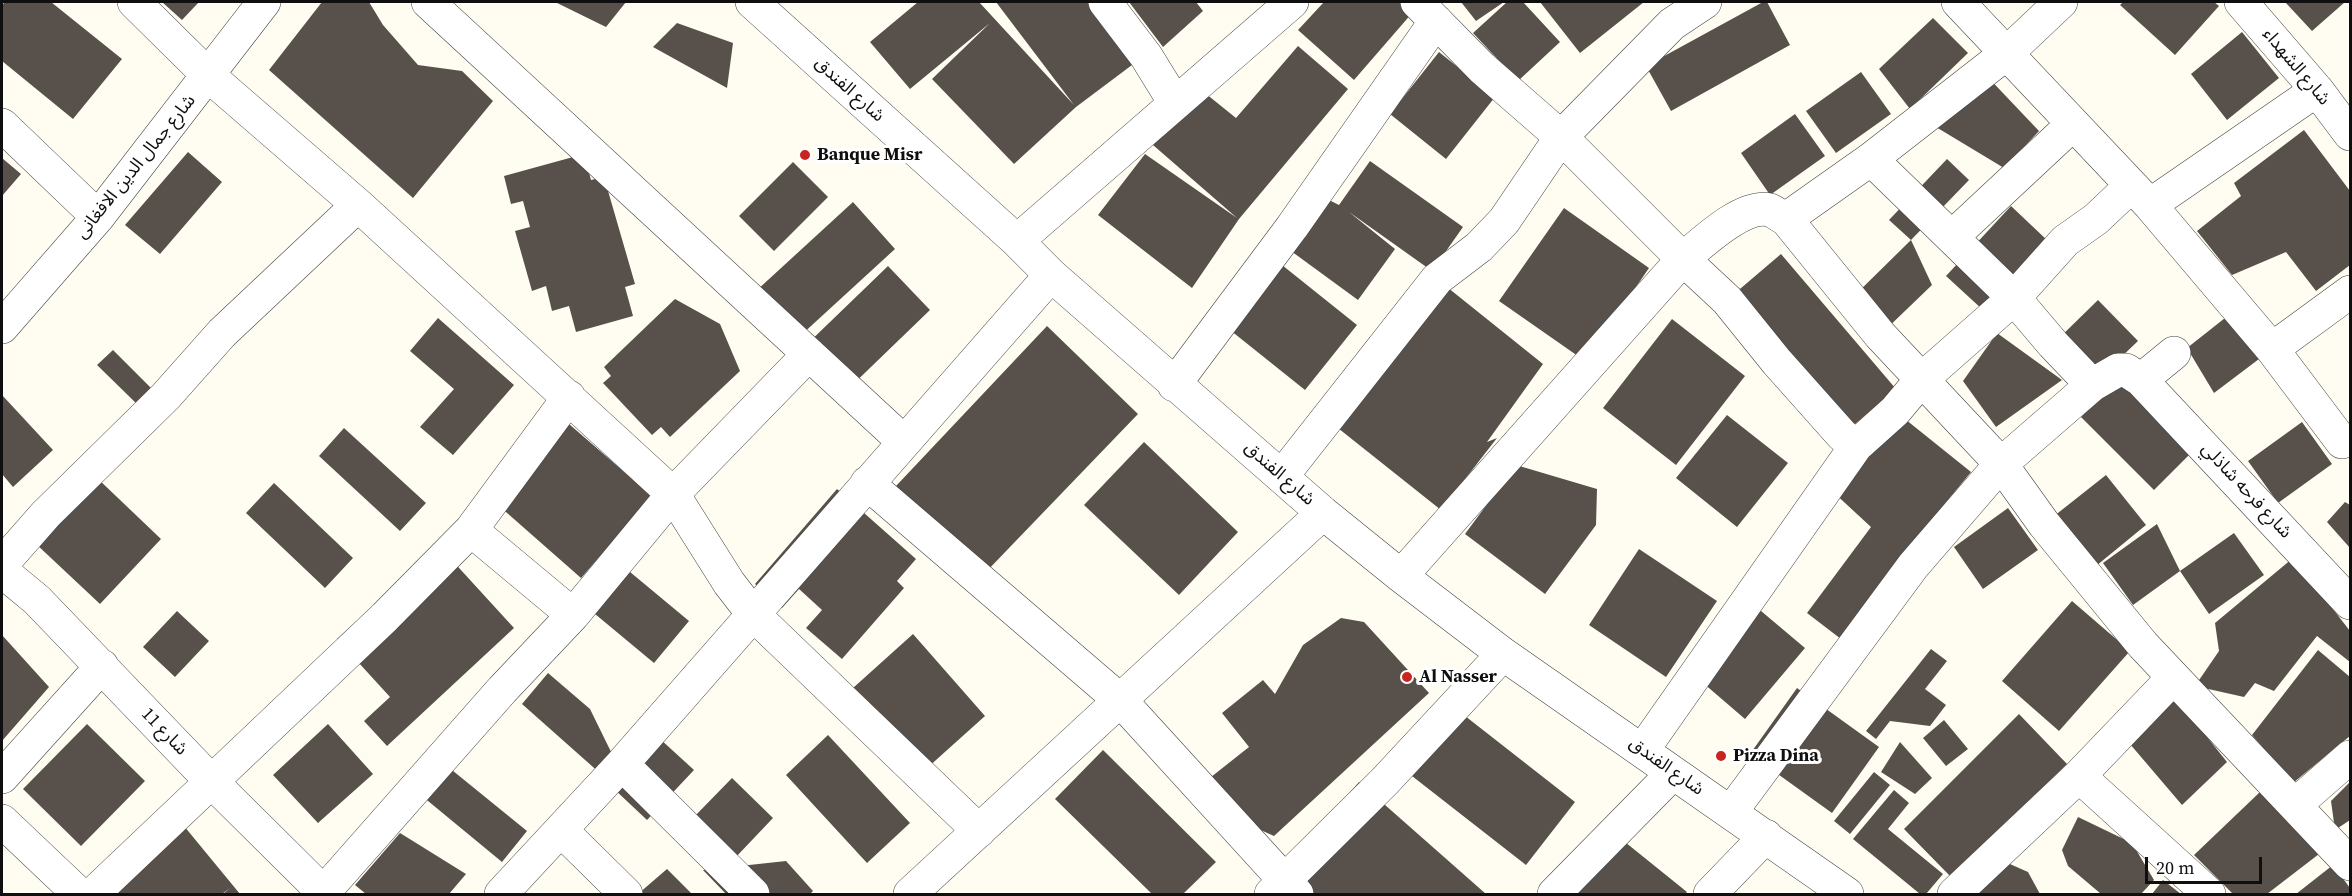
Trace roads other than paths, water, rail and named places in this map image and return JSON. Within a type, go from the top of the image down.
[{"type":"street","points":[[134,2],[209,76],[358,205],[673,494],[729,583],[753,614],[979,831]]},
{"type":"street","name":"شارع جمال الدين الافغانى","points":[[2,327],[98,217],[264,2]]},
{"type":"street","points":[[428,2],[904,442]]},
{"type":"street","name":"شارع الفندق","points":[[755,2],[1017,241],[1051,275],[1323,513],[1503,654],[1847,894]]},
{"type":"street","points":[[1105,2],[1146,56],[1175,103]]},
{"type":"street","points":[[1017,241],[1292,2]]},
{"type":"street","points":[[1282,476],[1437,279],[1479,247],[1504,221],[1561,137],[1665,13],[1705,2]]},
{"type":"street","points":[[1958,2],[2140,196],[2272,349],[2342,442]]},
{"type":"street","points":[[1786,219],[1871,159],[2007,53],[2061,2]]},
{"type":"street","name":"شارع الشهداء","points":[[2241,2],[2317,90],[2350,134]]},
{"type":"street","points":[[1174,385],[1292,227],[1426,11],[1482,68],[1561,137],[1683,259],[1728,300],[1777,362],[1842,435],[1856,446]]},
{"type":"street","points":[[1642,751],[1856,446],[1895,411],[1921,380],[2014,298],[2065,241],[2096,219],[2140,196],[2317,90]]},
{"type":"street","points":[[1952,237],[2073,124]]},
{"type":"street","points":[[2,125],[98,217]]},
{"type":"street","points":[[1871,159],[2014,298],[2053,345],[2092,385]]},
{"type":"street","points":[[2,564],[46,514],[166,396],[222,333],[358,205]]},
{"type":"street","points":[[1401,576],[1683,259],[1722,228],[1750,210],[1770,210],[1786,219],[1880,335],[2001,464],[2074,562],[2143,645],[2350,864]]},
{"type":"street","points":[[501,894],[622,764],[1051,275]]},
{"type":"street","points":[[2272,349],[2350,292]]},
{"type":"street","points":[[1731,812],[1912,566],[2001,464],[2092,385],[2118,370],[2126,370],[2141,380],[2174,353]]},
{"type":"street","points":[[324,894],[502,690],[573,615],[673,494],[809,354]]},
{"type":"street","name":"شارع فرحه شاذلي","points":[[2141,380],[2350,603]]},
{"type":"street","points":[[93,894],[385,616],[471,530],[568,397]]},
{"type":"street","points":[[867,483],[1121,701],[1284,890],[1503,654]]},
{"type":"street","points":[[910,894],[1323,513]]},
{"type":"street","points":[[471,530],[573,615]]},
{"type":"street","name":"شارع 11","points":[[2,572],[37,600],[212,782],[324,894]]},
{"type":"street","points":[[2,777],[102,666]]},
{"type":"street","points":[[1954,894],[2079,776],[2173,678]]},
{"type":"street","points":[[2295,805],[2350,757]]},
{"type":"street","points":[[622,764],[753,894]]},
{"type":"street","points":[[1554,894],[1673,772]]},
{"type":"street","points":[[2079,776],[2209,894]]},
{"type":"street","points":[[2,821],[79,894]]},
{"type":"street","points":[[562,831],[626,894]]},
{"type":"street","points":[[1710,894],[1766,836]]},
{"type":"place","name":"Banque Misr","points":[[805,155]]},
{"type":"place","name":"Al Nasser","points":[[1407,677]]},
{"type":"place","name":"Pizza Dina","points":[[1721,756]]}]
